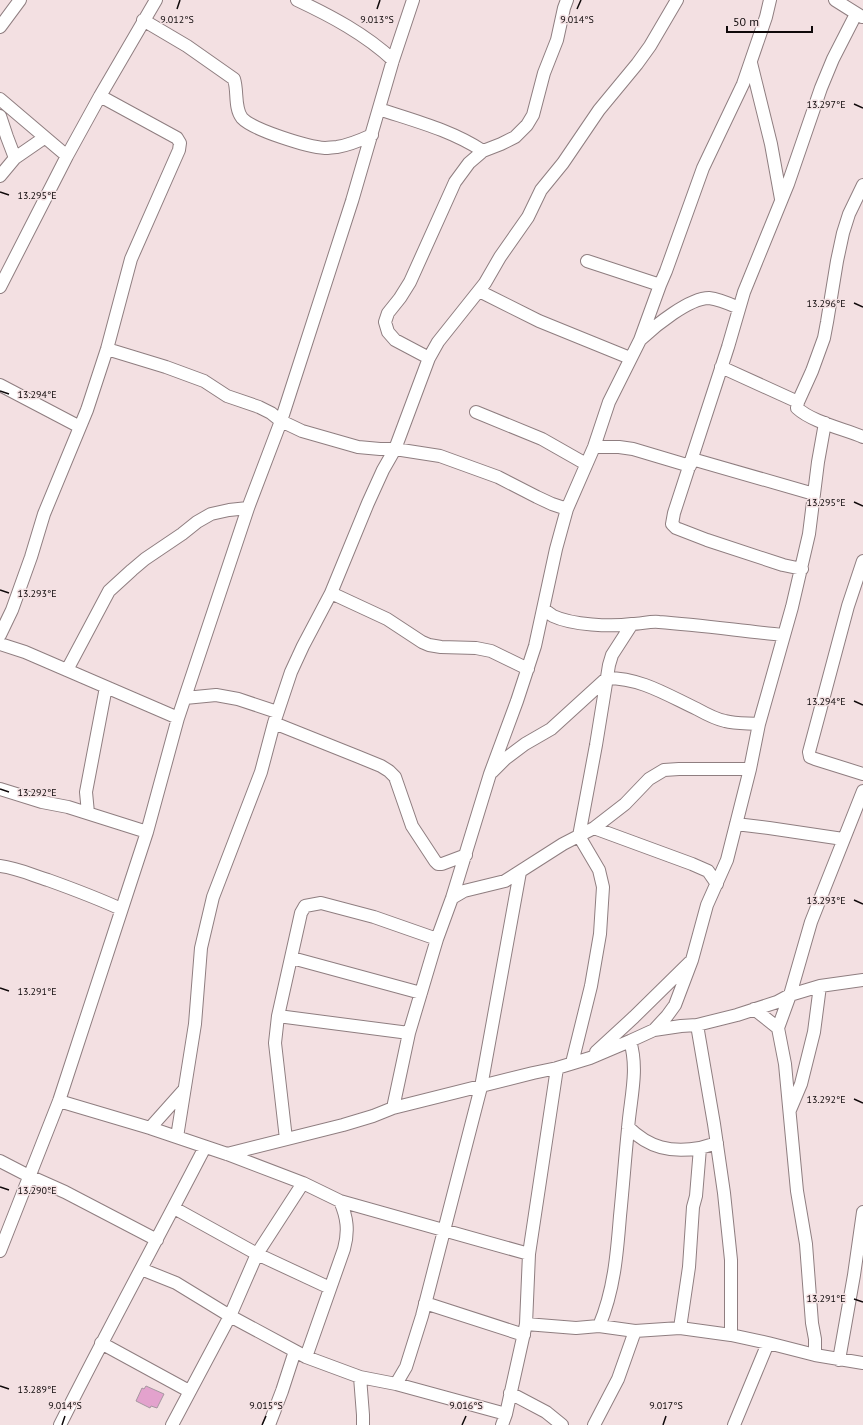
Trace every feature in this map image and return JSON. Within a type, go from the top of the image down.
[{"type":"street","points":[[0,27],[20,0]]},
{"type":"street","points":[[0,286],[67,156],[143,20],[156,0]]},
{"type":"street","points":[[297,0],[335,18],[383,50],[393,60]]},
{"type":"street","points":[[0,1251],[59,1102],[147,832],[178,718],[248,508],[281,421],[372,135],[393,60],[413,0]]},
{"type":"street","points":[[429,358],[395,340],[388,332],[385,322],[388,313],[410,282],[455,182],[469,164],[483,151],[515,137],[527,125],[533,115],[544,73],[558,40],[567,0]]},
{"type":"street","points":[[177,1137],[183,1091],[195,1024],[201,948],[210,907],[261,772],[276,718],[296,661],[331,593],[368,503],[383,470],[395,449],[429,358],[438,342],[479,291],[528,216],[541,190],[563,163],[599,110],[650,46],[677,0]]},
{"type":"street","points":[[393,1108],[409,1033],[437,939],[466,855],[490,774],[528,669],[540,626],[554,556],[567,509],[594,447],[609,402],[640,340],[703,168],[740,90],[751,63],[770,0]]},
{"type":"street","points":[[802,569],[771,561],[676,528],[672,524],[674,513],[728,347],[739,308],[833,59],[860,16],[835,0]]},
{"type":"street","points":[[143,20],[187,46],[234,79],[237,106],[241,116],[248,123],[268,132],[300,143],[325,148],[350,144],[372,135]]},
{"type":"street","points":[[751,63],[771,144],[781,200]]},
{"type":"street","points":[[0,635],[12,610],[31,557],[44,514],[80,427],[107,349],[131,259],[177,157],[180,143],[178,138],[100,96]]},
{"type":"street","points":[[0,99],[67,156]]},
{"type":"street","points":[[379,109],[447,131],[467,140],[483,151]]},
{"type":"street","points":[[0,116],[3,136],[16,158]]},
{"type":"street","points":[[0,176],[16,158],[44,138]]},
{"type":"street","points":[[863,185],[849,214],[843,233],[824,338],[812,371],[798,402],[797,408],[802,413],[863,438]]},
{"type":"street","points":[[587,261],[660,285]]},
{"type":"street","points":[[479,291],[539,321],[630,358]]},
{"type":"street","points":[[640,340],[658,324],[682,308],[696,302],[709,298],[739,308]]},
{"type":"street","points":[[107,349],[166,367],[204,381],[227,396],[259,407],[271,413],[281,421],[302,431],[358,447],[395,449],[440,456],[482,470],[514,484],[552,504],[567,509]]},
{"type":"street","points":[[721,367],[798,402]]},
{"type":"street","points":[[0,385],[80,427]]},
{"type":"street","points":[[476,412],[542,440],[586,464]]},
{"type":"street","points":[[654,1030],[675,1005],[692,960],[707,905],[727,860],[750,769],[759,724],[802,569],[809,534],[825,423]]},
{"type":"street","points":[[594,447],[619,447],[632,449],[814,494]]},
{"type":"street","points":[[67,670],[110,591],[132,570],[197,522],[211,514],[228,510],[248,508]]},
{"type":"street","points":[[863,561],[848,606],[809,752],[810,757],[863,774]]},
{"type":"street","points":[[331,593],[387,619],[428,645],[476,648],[491,652],[528,669]]},
{"type":"street","points":[[543,609],[563,620],[598,625],[664,622],[722,627],[784,635]]},
{"type":"street","points":[[572,1064],[591,986],[600,934],[603,887],[599,870],[579,836],[612,655],[632,624]]},
{"type":"street","points":[[0,644],[25,652],[178,718]]},
{"type":"street","points":[[490,774],[520,747],[551,729],[607,678],[633,680],[710,716],[725,721],[759,724]]},
{"type":"street","points":[[88,813],[86,792],[106,687]]},
{"type":"street","points":[[185,698],[216,695],[238,699],[389,771],[395,777],[412,826],[435,861],[438,864],[442,864],[466,855]]},
{"type":"street","points":[[452,898],[464,891],[505,881],[563,844],[594,828],[625,804],[649,779],[664,770],[750,769]]},
{"type":"street","points":[[0,790],[42,802],[68,807],[147,832]]},
{"type":"street","points":[[815,1356],[815,1339],[812,1323],[806,1244],[794,1170],[782,1048],[778,1028],[790,995],[809,927],[863,791]]},
{"type":"street","points":[[736,824],[843,839]]},
{"type":"street","points":[[594,828],[708,871],[717,884]]},
{"type":"street","points":[[0,866],[44,879],[95,898],[121,910]]},
{"type":"street","points":[[396,1384],[406,1367],[425,1303],[481,1087],[520,872]]},
{"type":"street","points":[[286,1139],[275,1042],[278,1016],[301,913],[305,906],[321,903],[374,917],[437,939]]},
{"type":"street","points":[[292,958],[421,992]]},
{"type":"street","points":[[590,1058],[692,960]]},
{"type":"street","points":[[227,1154],[323,1131],[361,1120],[393,1108],[572,1064],[590,1058],[654,1030],[697,1025],[777,1002],[790,995],[820,986],[863,980]]},
{"type":"street","points":[[789,1111],[801,1084],[814,1032],[820,986]]},
{"type":"street","points":[[754,1009],[778,1028]]},
{"type":"street","points":[[278,1016],[409,1033]]},
{"type":"street","points":[[697,1025],[724,1193],[731,1260],[731,1335]]},
{"type":"street","points":[[599,1326],[609,1298],[618,1248],[634,1075],[634,1052],[630,1041]]},
{"type":"street","points":[[140,1268],[176,1283],[230,1316],[306,1357],[360,1377],[396,1384],[504,1419],[525,1330],[529,1254],[557,1068]]},
{"type":"street","points":[[150,1128],[183,1091]]},
{"type":"street","points":[[59,1102],[150,1128],[227,1154],[303,1183],[340,1201],[529,1254]]},
{"type":"street","points":[[628,1127],[645,1140],[670,1150],[691,1150],[717,1143]]},
{"type":"street","points":[[60,1425],[140,1268],[157,1240],[205,1147]]},
{"type":"street","points":[[680,1328],[691,1252],[693,1207],[696,1196],[700,1148]]},
{"type":"street","points":[[0,1161],[65,1192],[157,1240]]},
{"type":"street","points":[[172,1425],[230,1316],[257,1254],[303,1183]]},
{"type":"street","points":[[306,1357],[348,1236],[344,1210],[340,1201]]},
{"type":"street","points":[[174,1208],[257,1254],[330,1288]]},
{"type":"street","points":[[839,1360],[854,1275],[863,1212]]},
{"type":"street","points":[[425,1303],[525,1330],[599,1326],[634,1331],[680,1328],[731,1335],[768,1343],[815,1356],[863,1363]]},
{"type":"street","points":[[594,1425],[618,1379],[634,1331]]},
{"type":"street","points":[[101,1343],[190,1391]]},
{"type":"street","points":[[734,1425],[768,1343]]},
{"type":"street","points":[[269,1425],[295,1351]]},
{"type":"street","points":[[360,1377],[364,1415],[363,1425]]},
{"type":"street","points":[[510,1393],[546,1412],[562,1425]]},
{"type":"building","points":[[146,1386],[164,1394],[157,1408],[151,1406],[150,1408],[136,1401],[142,1388],[144,1389]]}]
